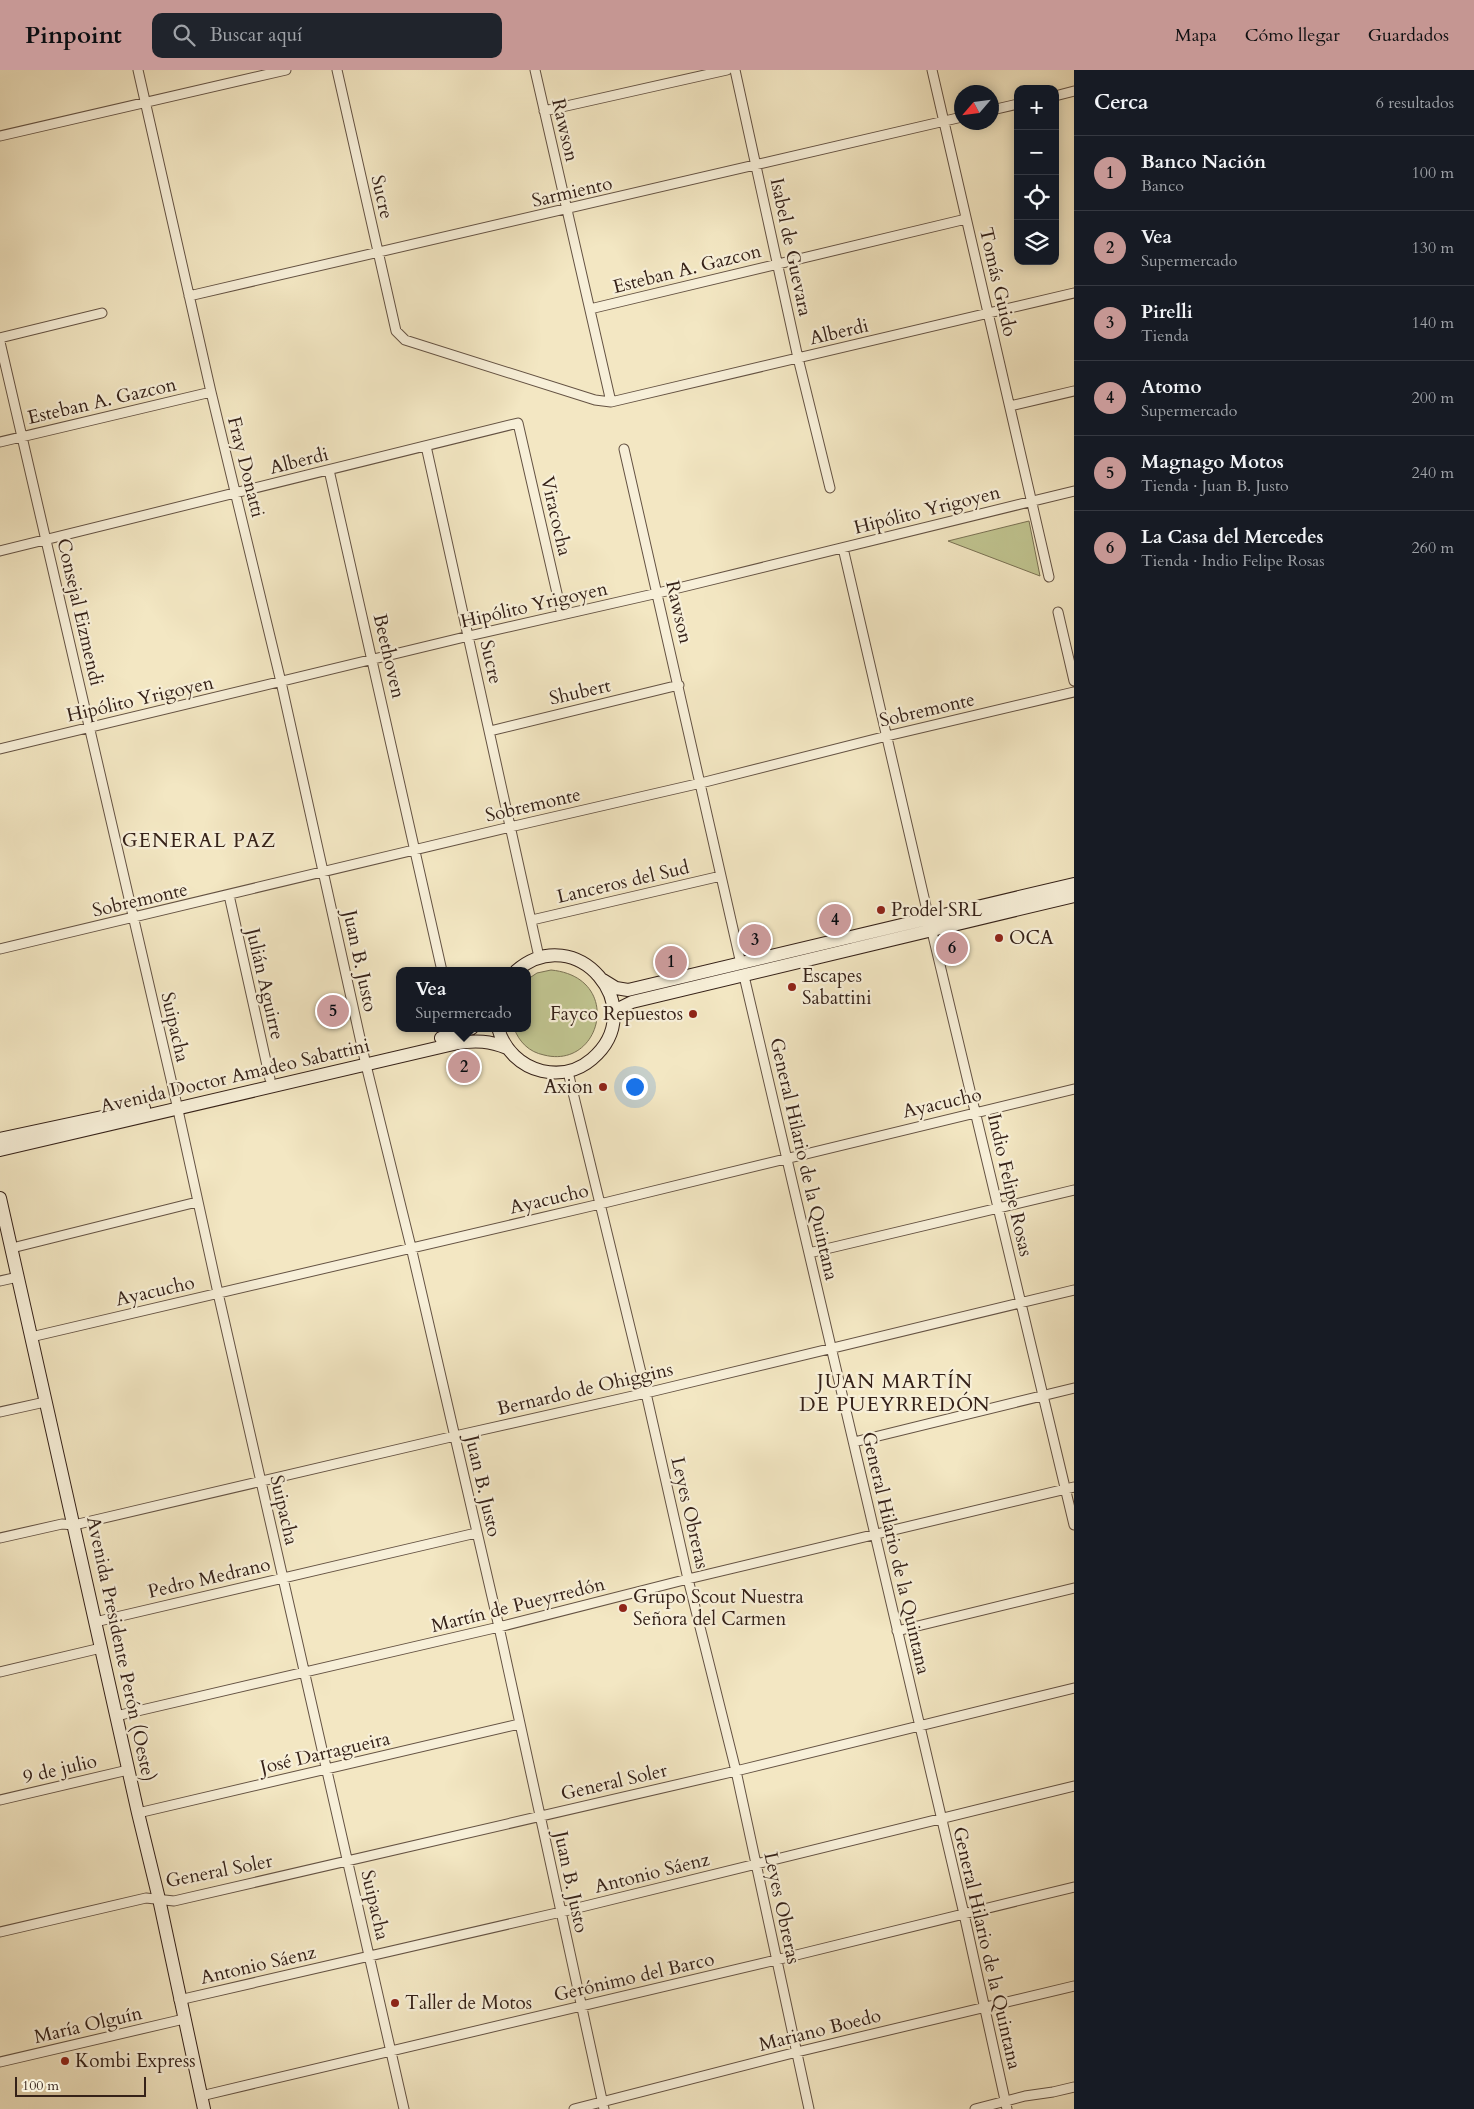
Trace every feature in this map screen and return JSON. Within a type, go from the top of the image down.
[{"type":"main road","points":[[614,1017],[622,1007],[632,1002],[743,970],[931,924],[1074,884]]},
{"type":"main road","points":[[931,924],[1074,896]]},
{"type":"main road","points":[[521,967],[539,957],[557,955],[575,958],[591,967],[604,980],[616,988],[628,990],[743,970]]},
{"type":"main road","points":[[500,1032],[507,1048],[519,1061],[534,1069],[551,1073],[568,1072],[586,1065],[600,1052],[610,1036],[614,1017],[612,998],[604,980]]},
{"type":"main road","name":"Avenida Doctor Amadeo Sabattini","points":[[0,1140],[176,1105],[365,1061],[452,1032]]},
{"type":"main road","name":"Avenida Doctor Amadeo Sabattini","points":[[0,1150],[270,1079],[470,1041],[494,1043],[507,1048]]},
{"type":"main road","name":"Avenida Presidente Perón (Oeste)","points":[[0,1198],[128,1770],[159,1899],[179,2000],[204,2109]]},
{"type":"street","name":"Fray Donatti","points":[[138,70],[211,392],[281,682],[324,872]]},
{"type":"street","points":[[0,136],[286,70]]},
{"type":"street","name":"Sucre","points":[[336,70],[396,331],[405,340],[595,400],[611,402]]},
{"type":"street","name":"Rawson","points":[[535,70],[611,402]]},
{"type":"street","points":[[544,112],[727,70]]},
{"type":"street","name":"Isabel de Guevara","points":[[735,70],[798,358],[830,488]]},
{"type":"street","name":"Tomás Guido","points":[[932,70],[1049,577]]},
{"type":"street","points":[[1059,95],[1074,91]]},
{"type":"street","points":[[999,108],[1014,105]]},
{"type":"street","name":"Sarmiento","points":[[189,296],[954,119]]},
{"type":"street","name":"Esteban A. Gazcon","points":[[590,309],[966,219]]},
{"type":"street","name":"Alberdi","points":[[611,402],[1074,293]]},
{"type":"street","points":[[0,338],[102,313]]},
{"type":"street","name":"Consejal Eizmendi","points":[[0,342],[134,918]]},
{"type":"street","points":[[1010,406],[1074,391]]},
{"type":"street","name":"Esteban A. Gazcon","points":[[0,442],[211,392]]},
{"type":"street","name":"Alberdi","points":[[0,551],[518,423]]},
{"type":"street","name":"Viracocha","points":[[518,423],[562,615]]},
{"type":"street","name":"Sucre","points":[[426,446],[510,826]]},
{"type":"street","name":"Rawson","points":[[624,449],[701,783]]},
{"type":"street","name":"Beethoven","points":[[329,470],[441,967]]},
{"type":"street","name":"Hipólito Yrigoyen","points":[[0,749],[469,636],[658,593],[1074,491]]},
{"type":"street","points":[[843,548],[887,736]]},
{"type":"street","points":[[1058,612],[1074,681]]},
{"type":"street","name":"Shubert","points":[[490,730],[678,685]]},
{"type":"street","name":"Sobremonte","points":[[0,949],[510,826],[701,783],[887,736],[1074,692]]},
{"type":"street","name":"Indio Felipe Rosas","points":[[887,736],[1043,1395],[1070,1488],[1074,1524]]},
{"type":"street","name":"General Hilario de la Quintana","points":[[701,783],[808,1252],[942,1818],[1006,2105]]},
{"type":"street","points":[[510,826],[539,957]]},
{"type":"street","name":"Juan B. Justo","points":[[324,872],[365,1061],[411,1247],[498,1627],[604,2106]]},
{"type":"street","name":"Lanceros del Sud","points":[[532,920],[721,876]]},
{"type":"street","name":"Julián Aguirre","points":[[229,895],[270,1079]]},
{"type":"street","name":"Suipacha","points":[[134,918],[404,2109]]},
{"type":"street","name":"Leyes Obreras","points":[[568,1072],[646,1393],[688,1579],[736,1771],[809,2109]]},
{"type":"street","name":"Ayacucho","points":[[31,1337],[600,1204],[787,1157],[1074,1089]]},
{"type":"street","points":[[808,1252],[1074,1190]]},
{"type":"street","points":[[12,1248],[198,1202]]},
{"type":"street","points":[[0,1281],[18,1277]]},
{"type":"street","name":"Bernardo de Ohiggins","points":[[0,1538],[62,1524],[74,1525],[261,1482],[646,1393],[1074,1290]]},
{"type":"street","points":[[854,1442],[1074,1388]]},
{"type":"street","points":[[0,1412],[45,1402]]},
{"type":"street","name":"Martín de Pueyrredón","points":[[116,1716],[498,1627],[688,1579],[1070,1488]]},
{"type":"street","name":"Pedro Medrano","points":[[95,1622],[476,1533]]},
{"type":"street","points":[[897,1630],[1074,1588]]},
{"type":"street","points":[[0,1672],[101,1648]]},
{"type":"street","name":"General Soler","points":[[0,1932],[146,1898],[174,1901],[736,1771],[1074,1688]]},
{"type":"street","name":"José Darragueira","points":[[138,1814],[519,1724]]},
{"type":"street","name":"9 de julio","points":[[0,1800],[128,1770]]},
{"type":"street","name":"Antonio Sáenz","points":[[179,2000],[561,1912],[1074,1786]]},
{"type":"street","name":"Gerónimo del Barco","points":[[201,2096],[776,1960],[1074,1887]]},
{"type":"street","name":"Mariano Boedo","points":[[574,2109],[604,2106],[797,2052],[1074,1986]]},
{"type":"street","name":"María Olguín","points":[[0,2062],[184,2020]]},
{"type":"street","points":[[975,2109],[1006,2105],[1025,2096],[1074,2087]]},
{"type":"green space","points":[[1029,521],[1040,576],[948,541]]},
{"type":"green space","points":[[551,970],[574,976],[589,988],[596,1004],[597,1021],[591,1037],[580,1049],[564,1056],[544,1055],[529,1049],[519,1038],[516,1032],[531,1032],[531,977],[537,973]]},
{"type":"place","name":"Prodel SRL","points":[[881,910]]},
{"type":"place","name":"Atomo","points":[[835,920]]},
{"type":"place","name":"OCA","points":[[999,938]]},
{"type":"place","name":"Pirelli","points":[[755,940]]},
{"type":"place","name":"La Casa del Mercedes","points":[[952,948]]},
{"type":"place","name":"Banco Nación","points":[[671,962]]},
{"type":"place","name":"Escapes Sabattini","points":[[792,987]]},
{"type":"place","name":"Magnago Motos","points":[[333,1011]]},
{"type":"place","name":"Fayco Repuestos","points":[[693,1014]]},
{"type":"place","name":"Vea","points":[[464,1067]]},
{"type":"place","name":"Axion","points":[[603,1087]]},
{"type":"place","name":"Grupo Scout Nuestra Señora del Carmen","points":[[623,1608]]},
{"type":"place","name":"Taller de Motos","points":[[395,2003]]},
{"type":"place","name":"Kombi Express","points":[[65,2061]]},
{"type":"district","name":"GENERAL PAZ","points":[[199,840]]},
{"type":"district","name":"JUAN MARTÍN DE PUEYRREDÓN","points":[[895,1392]]}]
